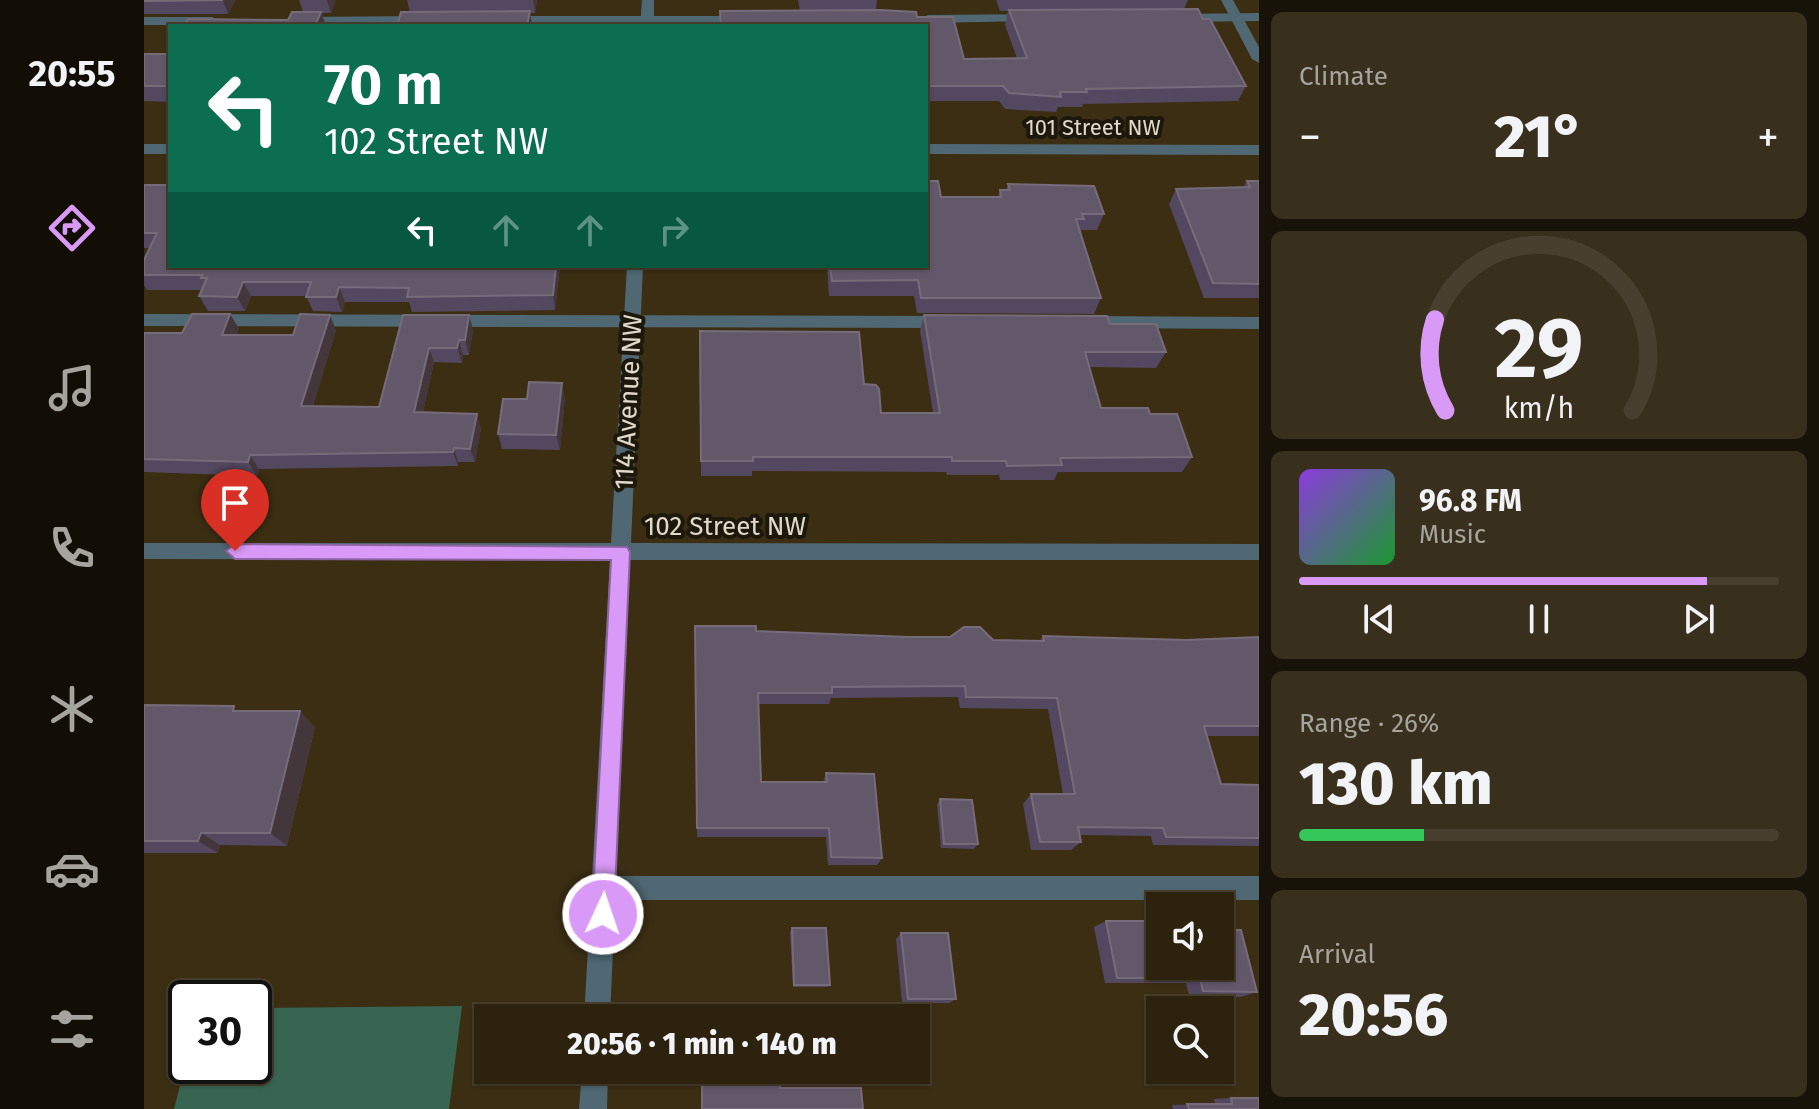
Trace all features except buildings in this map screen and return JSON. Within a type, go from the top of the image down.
[{"type":"street","points":[[647,23],[648,0]]},
{"type":"street","points":[[1227,0],[1259,59]]},
{"type":"street","points":[[1164,18],[1259,17]]},
{"type":"street","points":[[913,19],[1054,18]]},
{"type":"street","points":[[495,20],[647,23],[755,19]]},
{"type":"street","points":[[288,21],[447,20]]},
{"type":"street","points":[[144,21],[224,21]]},
{"type":"street","points":[[144,149],[168,149]]},
{"type":"street","name":"101 Street NW","points":[[928,149],[1259,150]]},
{"type":"street","name":"114 Avenue NW","points":[[598,1004],[635,268]]},
{"type":"street","points":[[144,320],[959,322]]},
{"type":"street","points":[[1070,322],[1259,323]]},
{"type":"street","name":"102 Street NW","points":[[144,551],[1259,552]]},
{"type":"street","points":[[604,888],[1259,888]]},
{"type":"street","points":[[593,1109],[594,1084]]},
{"type":"green space","points":[[462,1006],[449,1109],[174,1109],[181,1084],[272,1084],[272,1008]]},
{"type":"route","points":[[235,551],[621,552],[603,914]]}]
